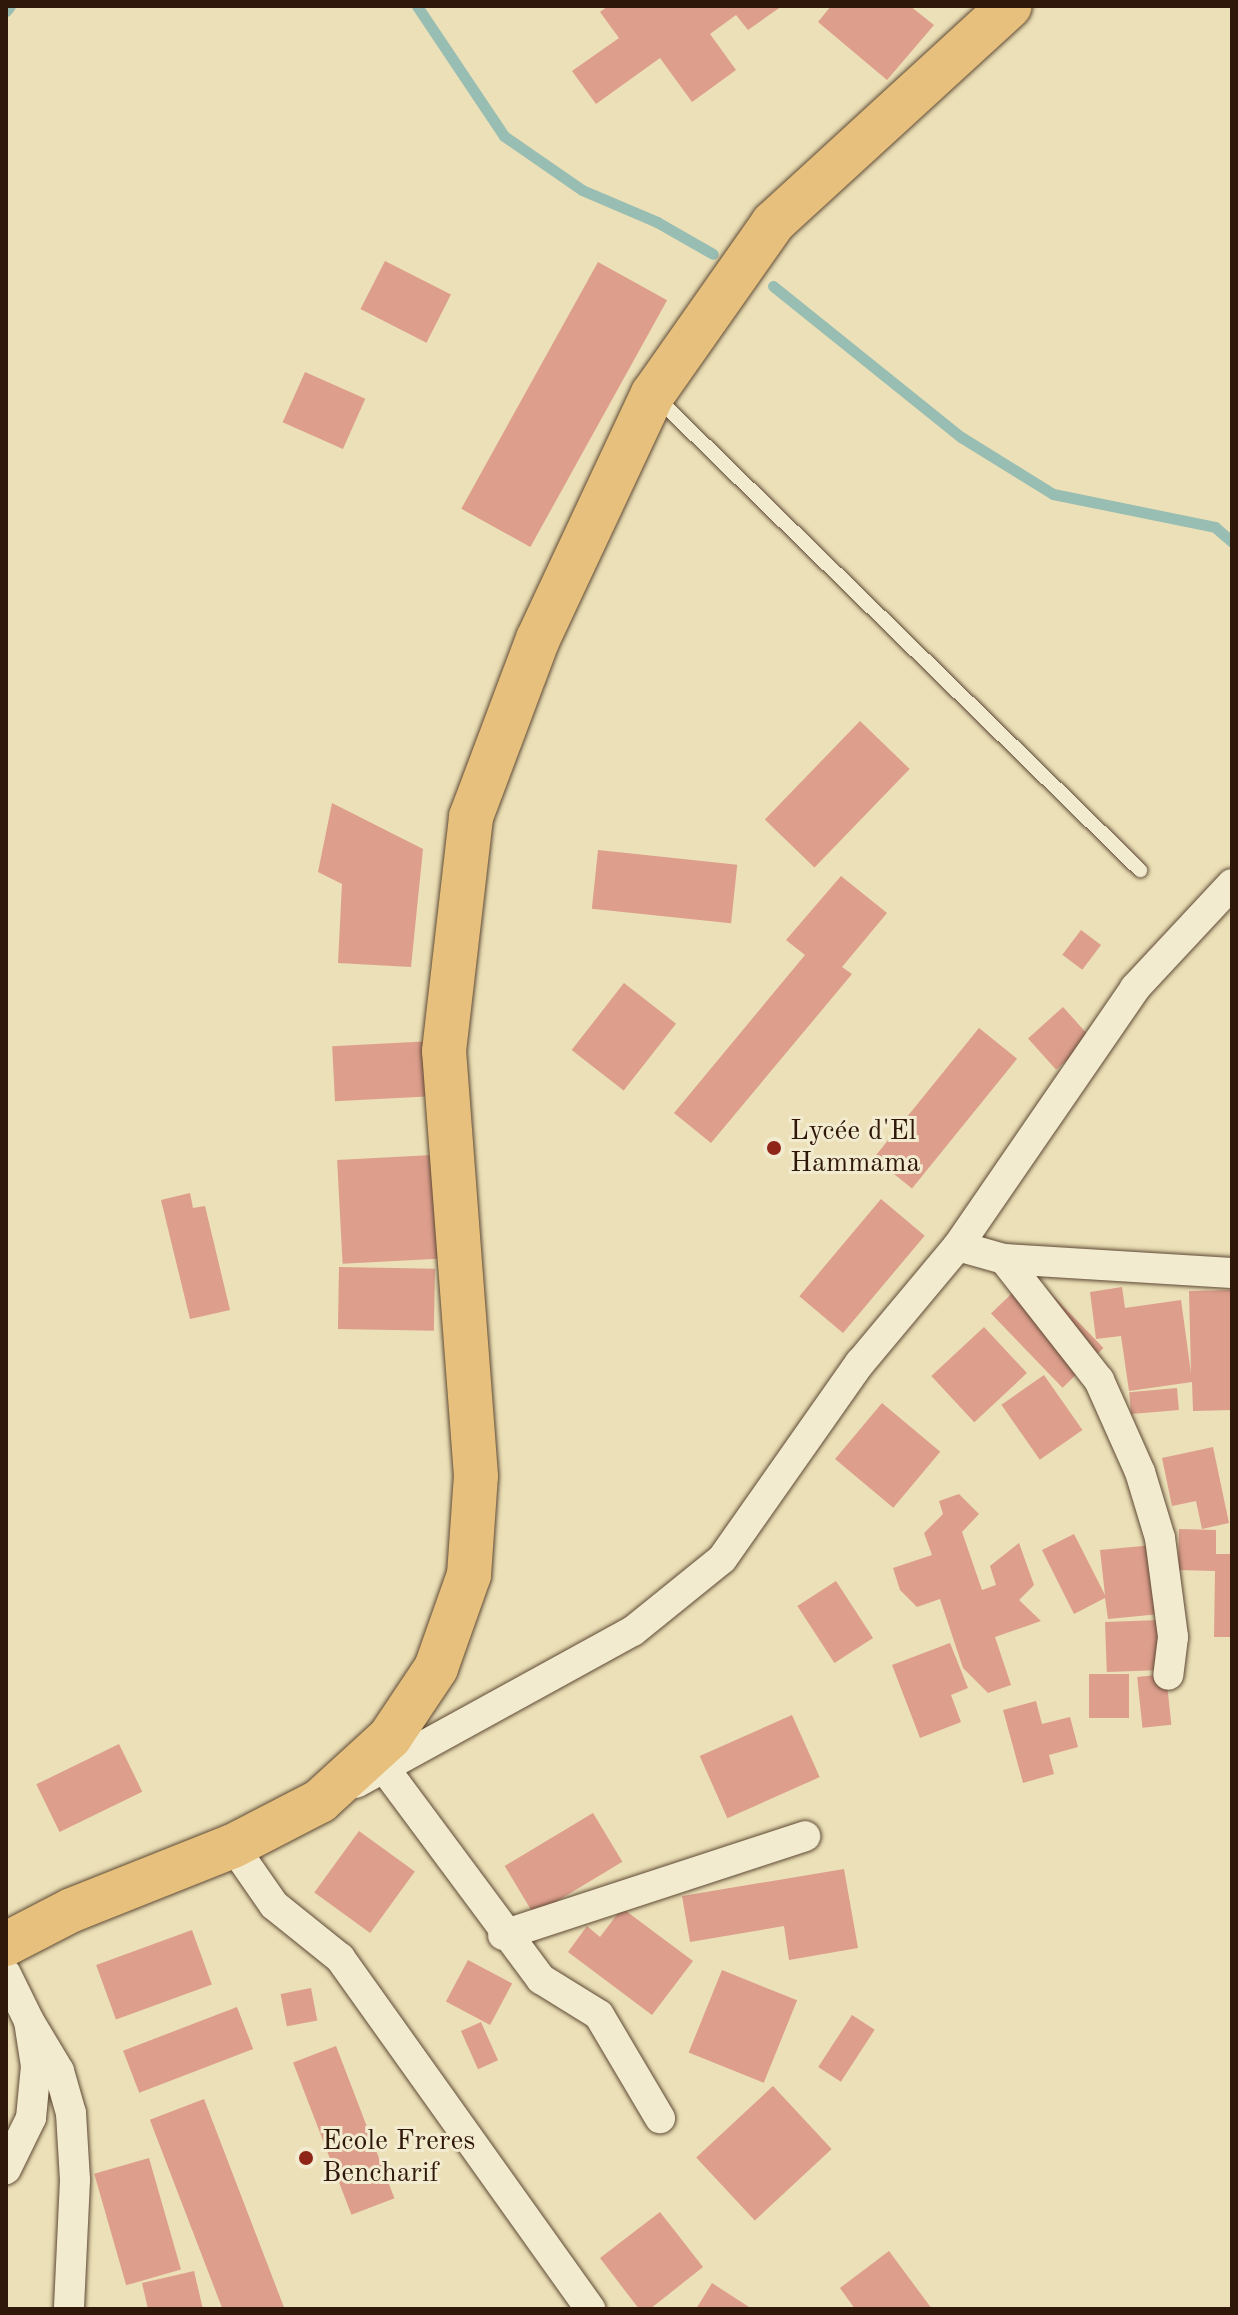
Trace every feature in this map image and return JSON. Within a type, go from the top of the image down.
[{"type":"main road","points":[[6,1944],[86,1904],[233,1846],[320,1801],[390,1737],[436,1668],[469,1575],[476,1476],[444,1051],[471,817],[538,639],[653,394],[773,223],[1010,6]]},
{"type":"street","points":[[320,1801],[385,1769],[633,1631],[722,1559],[860,1363],[958,1246],[1135,988],[1232,884]]},
{"type":"street","points":[[958,1246],[1004,1259],[1232,1273]]},
{"type":"street","points":[[1004,1259],[1099,1380],[1140,1472],[1160,1538],[1173,1637],[1168,1675]]},
{"type":"street","points":[[385,1769],[503,1935],[541,1979],[599,2015],[660,2118]]},
{"type":"street","points":[[503,1935],[805,1836]]},
{"type":"street","points":[[233,1846],[274,1905],[340,1958],[590,2309]]},
{"type":"street","points":[[6,1974],[59,2071],[71,2113],[75,2180],[69,2309]]},
{"type":"street","points":[[6,2169],[31,2118],[36,2066],[29,2021]]},
{"type":"lane","points":[[653,394],[1140,870]]},
{"type":"building","points":[[608,6],[782,6],[748,30],[736,15],[710,34],[736,70],[692,102],[660,58],[596,104],[572,71],[619,38],[600,12]]},
{"type":"building","points":[[831,6],[910,6],[934,25],[887,80],[818,22]]},
{"type":"building","points":[[385,261],[451,295],[426,343],[360,309]]},
{"type":"building","points":[[598,262],[667,300],[530,547],[461,509]]},
{"type":"building","points":[[305,372],[365,399],[343,449],[283,422]]},
{"type":"building","points":[[860,721],[910,769],[814,867],[765,820]]},
{"type":"building","points":[[332,803],[423,849],[411,967],[338,963],[342,884],[318,872]]},
{"type":"building","points":[[598,850],[737,865],[731,923],[592,909]]},
{"type":"building","points":[[841,876],[887,913],[842,967],[852,974],[711,1143],[674,1113],[805,955],[786,940]]},
{"type":"building","points":[[1081,930],[1101,945],[1082,970],[1062,955]]},
{"type":"building","points":[[624,983],[676,1024],[624,1091],[572,1050]]},
{"type":"building","points":[[1063,1007],[1091,1038],[1056,1070],[1028,1038]]},
{"type":"building","points":[[979,1028],[1017,1059],[912,1189],[874,1158]]},
{"type":"building","points":[[433,1041],[436,1096],[335,1101],[332,1046]]},
{"type":"building","points":[[432,1155],[437,1259],[343,1264],[337,1160]]},
{"type":"building","points":[[190,1193],[193,1208],[205,1206],[230,1310],[190,1319],[161,1200]]},
{"type":"building","points":[[881,1199],[925,1236],[843,1333],[799,1296]]},
{"type":"building","points":[[339,1267],[435,1269],[434,1331],[338,1329]]},
{"type":"building","points":[[1032,1274],[1104,1348],[1063,1388],[991,1314]]},
{"type":"building","points":[[1122,1287],[1125,1308],[1181,1300],[1191,1373],[1189,1291],[1232,1290],[1232,1410],[1193,1411],[1192,1382],[1129,1391],[1121,1336],[1096,1339],[1090,1292]]},
{"type":"building","points":[[984,1327],[1027,1373],[974,1422],[931,1376]]},
{"type":"building","points":[[1044,1375],[1082,1430],[1040,1460],[1001,1405]]},
{"type":"building","points":[[1177,1388],[1179,1410],[1131,1414],[1129,1392]]},
{"type":"building","points":[[882,1403],[940,1452],[893,1508],[835,1459]]},
{"type":"building","points":[[1213,1447],[1229,1523],[1202,1529],[1196,1501],[1172,1506],[1162,1458]]},
{"type":"building","points":[[959,1494],[979,1514],[962,1532],[982,1590],[996,1585],[990,1566],[1019,1543],[1034,1585],[1019,1600],[1041,1621],[995,1637],[1011,1685],[988,1693],[963,1668],[940,1599],[917,1607],[900,1590],[893,1568],[932,1555],[924,1533],[943,1514],[939,1501]]},
{"type":"building","points":[[1179,1529],[1216,1530],[1216,1554],[1232,1554],[1232,1637],[1214,1637],[1215,1571],[1178,1570]]},
{"type":"building","points":[[1074,1534],[1105,1595],[1100,1550],[1153,1545],[1160,1614],[1108,1619],[1105,1598],[1074,1614],[1042,1550]]},
{"type":"building","points":[[836,1581],[873,1638],[834,1663],[797,1606]]},
{"type":"building","points":[[1160,1620],[1162,1670],[1107,1672],[1105,1622]]},
{"type":"building","points":[[950,1643],[968,1688],[951,1695],[961,1722],[920,1738],[892,1665]]},
{"type":"building","points":[[1089,1674],[1129,1674],[1129,1718],[1089,1718]]},
{"type":"building","points":[[1166,1674],[1171,1725],[1142,1728],[1137,1677]]},
{"type":"building","points":[[1036,1701],[1042,1724],[1070,1717],[1078,1747],[1049,1755],[1054,1774],[1023,1783],[1003,1710]]},
{"type":"building","points":[[792,1715],[820,1777],[727,1818],[700,1756]]},
{"type":"building","points":[[119,1744],[142,1792],[60,1832],[36,1784]]},
{"type":"building","points":[[593,1813],[622,1862],[534,1915],[505,1866]]},
{"type":"building","points":[[359,1831],[415,1872],[370,1933],[314,1892]]},
{"type":"building","points":[[844,1869],[858,1948],[789,1960],[784,1926],[690,1942],[682,1896]]},
{"type":"building","points":[[622,1908],[693,1961],[652,2015],[568,1952],[587,1926],[600,1937]]},
{"type":"building","points":[[192,1930],[212,1985],[116,2019],[96,1965]]},
{"type":"building","points":[[468,1960],[512,1983],[490,2025],[446,2001]]},
{"type":"building","points":[[722,1970],[797,2000],[764,2083],[689,2053]]},
{"type":"building","points":[[311,1988],[317,2020],[287,2026],[281,1994]]},
{"type":"building","points":[[237,2007],[253,2049],[139,2093],[123,2051]]},
{"type":"building","points":[[852,2015],[875,2030],[841,2082],[818,2067]]},
{"type":"building","points":[[481,2022],[498,2060],[478,2069],[461,2031]]},
{"type":"building","points":[[336,2046],[394,2198],[351,2215],[293,2062]]},
{"type":"building","points":[[773,2086],[832,2149],[755,2221],[696,2158]]},
{"type":"building","points":[[204,2099],[285,2309],[222,2309],[150,2120]]},
{"type":"building","points":[[149,2158],[181,2270],[126,2285],[94,2174]]},
{"type":"building","points":[[660,2212],[703,2267],[650,2309],[639,2309],[600,2258]]},
{"type":"building","points":[[889,2251],[932,2309],[855,2309],[840,2288]]},
{"type":"building","points":[[194,2271],[203,2309],[148,2309],[142,2283]]},
{"type":"building","points":[[712,2283],[752,2309],[696,2309]]},
{"type":"waterway","points":[[6,11],[10,6]]},
{"type":"waterway","points":[[417,6],[504,136],[582,190],[657,222],[713,254]]},
{"type":"waterway","points":[[773,286],[961,437],[1053,494],[1215,527],[1232,542]]},
{"type":"place","name":"Lycée d'El Hammama","points":[[774,1148]]},
{"type":"place","name":"Ecole Freres Bencharif","points":[[306,2158]]}]
